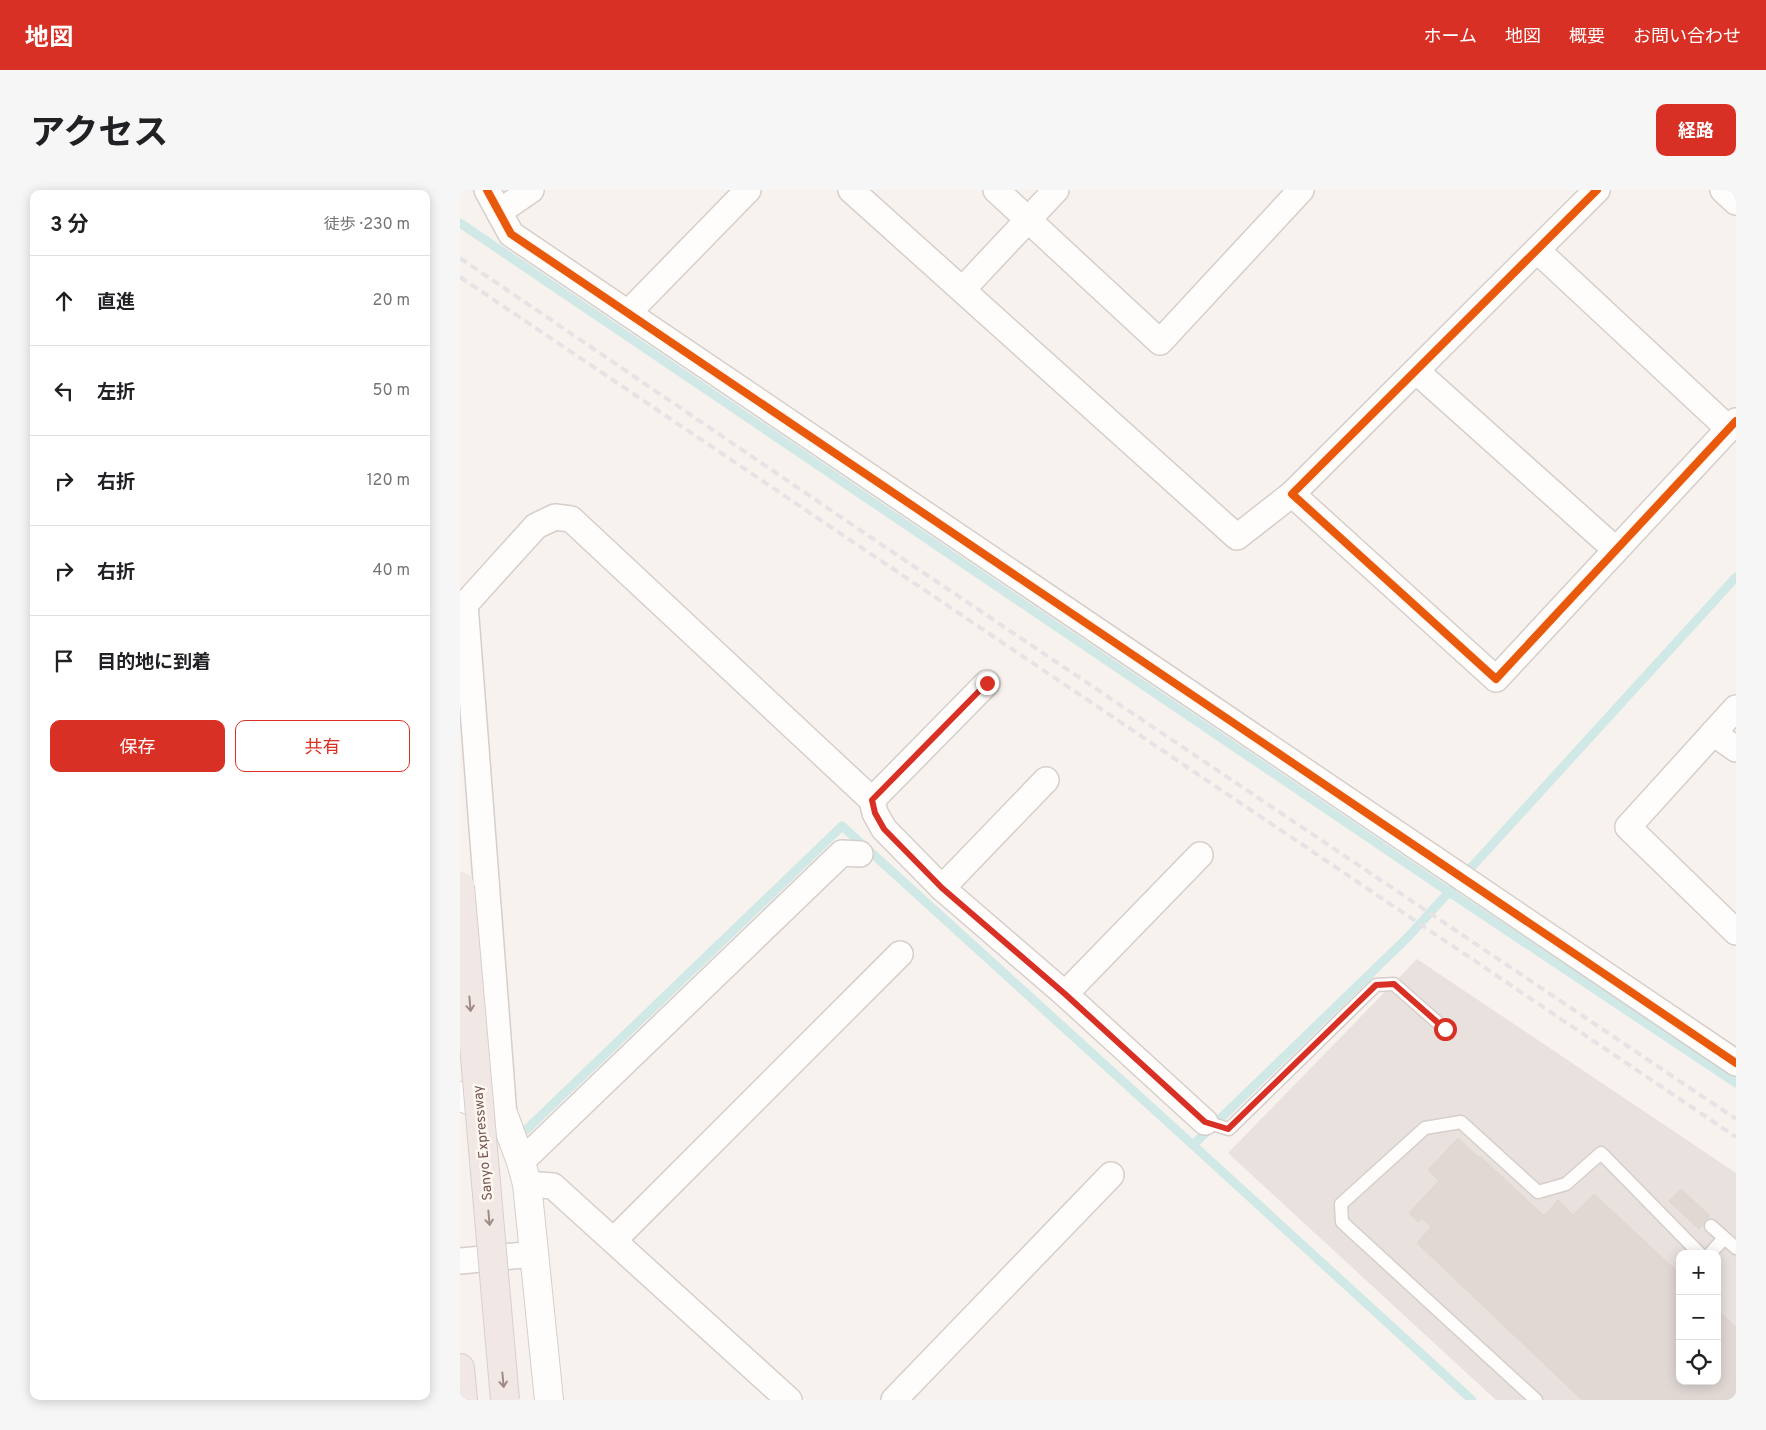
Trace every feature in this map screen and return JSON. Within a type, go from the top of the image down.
[{"type":"highway","name":"Sanyo Expressway","points":[[460,886],[505,1400]]},
{"type":"highway","points":[[460,1368],[463,1400]]},
{"type":"street","points":[[487,190],[511,234],[1448,870],[1736,1063]]},
{"type":"street","points":[[499,212],[530,190]]},
{"type":"street","points":[[628,313],[748,190]]},
{"type":"street","points":[[851,190],[1237,537],[1292,494],[1597,190]]},
{"type":"street","points":[[996,190],[1160,342],[1301,190]]},
{"type":"street","points":[[963,289],[1056,190]]},
{"type":"street","points":[[1723,190],[1736,202]]},
{"type":"street","points":[[1292,494],[1496,679],[1732,425],[1536,250]]},
{"type":"street","points":[[1416,371],[1616,550]]},
{"type":"street","points":[[549,1400],[524,1173],[504,1116],[463,607],[536,526],[555,517],[571,519],[872,800],[875,813],[884,829],[942,888],[1217,1126]]},
{"type":"street","points":[[872,800],[987,683]]},
{"type":"street","points":[[1736,708],[1628,827],[1736,932]]},
{"type":"street","points":[[1714,733],[1736,749]]},
{"type":"street","points":[[942,888],[1046,780]]},
{"type":"street","points":[[524,1173],[842,853],[860,854]]},
{"type":"street","points":[[1065,994],[1200,855]]},
{"type":"street","points":[[614,1240],[900,954]]},
{"type":"street","points":[[460,1096],[504,1116]]},
{"type":"street","points":[[524,1173],[553,1186],[789,1400]]},
{"type":"street","points":[[894,1400],[1111,1175]]},
{"type":"street","points":[[460,1261],[534,1254]]},
{"type":"lane","points":[[1217,1126],[1376,985],[1394,984],[1445,1029]]},
{"type":"lane","points":[[1536,1400],[1342,1222],[1341,1204],[1425,1128],[1461,1122],[1538,1192],[1566,1184],[1601,1153],[1696,1250]]},
{"type":"lane","points":[[1711,1226],[1736,1248]]},
{"type":"lane","points":[[1714,1250],[1724,1238]]},
{"type":"shaded area","points":[[1417,959],[1736,1173],[1736,1400],[1496,1400],[1228,1153]]},
{"type":"building","points":[[1458,1138],[1544,1216],[1558,1200],[1573,1215],[1594,1194],[1676,1270],[1676,1385],[1721,1385],[1721,1314],[1736,1327],[1736,1400],[1582,1400],[1417,1243],[1431,1227],[1422,1218],[1418,1222],[1409,1213],[1439,1181],[1428,1170]]},
{"type":"building","points":[[1681,1189],[1710,1216],[1699,1229],[1669,1201]]},
{"type":"waterway","points":[[460,223],[1449,892],[1736,1083]]},
{"type":"waterway","points":[[1472,1400],[1193,1145],[1407,938],[1736,577]]},
{"type":"waterway","points":[[526,1130],[842,826],[1193,1145]]},
{"type":"railway","points":[[460,258],[857,528],[1736,1119]]},
{"type":"railway","points":[[460,277],[1736,1137]]},
{"type":"cycle path","points":[[487,190],[511,234],[1736,1063]]},
{"type":"cycle path","points":[[1597,190],[1292,494],[1496,679],[1736,421]]},
{"type":"route","points":[[987,683],[872,800],[875,813],[884,829],[942,888],[1065,994],[1205,1122],[1228,1129],[1376,985],[1394,984],[1445,1029]]}]
